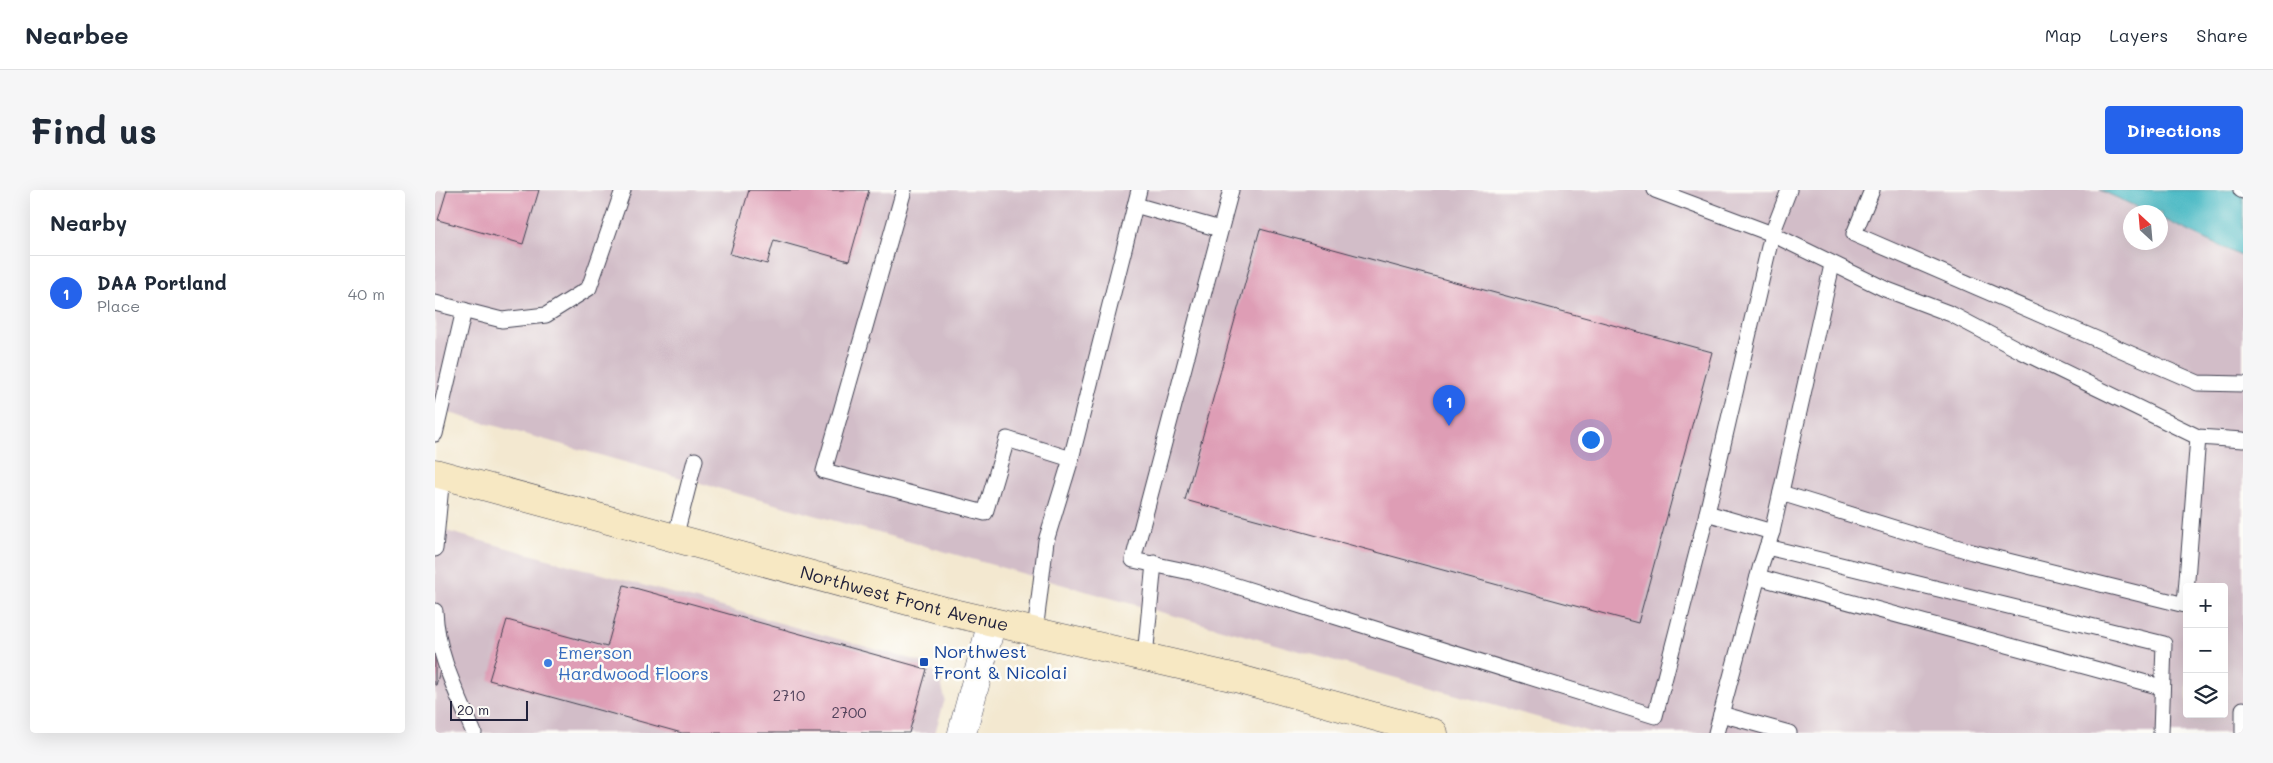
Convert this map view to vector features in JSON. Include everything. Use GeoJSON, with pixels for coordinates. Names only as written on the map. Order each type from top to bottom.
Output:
{"type":"FeatureCollection","features":[{"type":"Feature","properties":{"kind":"main road","name":"Northwest Front Avenue"},"geometry":{"type":"LineString","coordinates":[[438,474],[992,622],[1236,678],[1422,731]]}},
{"type":"Feature","properties":{"kind":"street"},"geometry":{"type":"LineString","coordinates":[[962,733],[992,622]]}},
{"type":"Feature","properties":{"kind":"lane"},"geometry":{"type":"LineString","coordinates":[[435,303],[503,320],[546,315],[589,288],[623,190]]}},
{"type":"Feature","properties":{"kind":"lane"},"geometry":{"type":"LineString","coordinates":[[904,190],[824,471],[985,513],[1007,439],[1071,459]]}},
{"type":"Feature","properties":{"kind":"lane"},"geometry":{"type":"LineString","coordinates":[[1035,632],[1046,541],[1071,459],[1139,190]]}},
{"type":"Feature","properties":{"kind":"lane"},"geometry":{"type":"LineString","coordinates":[[1231,190],[1133,560],[1195,573],[1655,716],[1707,513],[1772,234],[1789,190]]}},
{"type":"Feature","properties":{"kind":"lane"},"geometry":{"type":"LineString","coordinates":[[1655,190],[1772,234],[1832,265],[1885,289],[1951,314],[2021,351],[2197,437],[2243,440]]}},
{"type":"Feature","properties":{"kind":"lane"},"geometry":{"type":"LineString","coordinates":[[1872,190],[1854,234],[2198,383],[2243,384]]}},
{"type":"Feature","properties":{"kind":"lane"},"geometry":{"type":"LineString","coordinates":[[1135,205],[1220,229]]}},
{"type":"Feature","properties":{"kind":"lane"},"geometry":{"type":"LineString","coordinates":[[1716,733],[1772,532],[1832,265]]}},
{"type":"Feature","properties":{"kind":"lane"},"geometry":{"type":"LineString","coordinates":[[435,434],[464,310]]}},
{"type":"Feature","properties":{"kind":"lane"},"geometry":{"type":"LineString","coordinates":[[1781,493],[1972,552],[2185,605],[2197,437]]}},
{"type":"Feature","properties":{"kind":"lane"},"geometry":{"type":"LineString","coordinates":[[675,538],[695,460]]}},
{"type":"Feature","properties":{"kind":"lane"},"geometry":{"type":"LineString","coordinates":[[435,549],[438,474]]}},
{"type":"Feature","properties":{"kind":"lane"},"geometry":{"type":"LineString","coordinates":[[1707,513],[1772,532]]}},
{"type":"Feature","properties":{"kind":"lane"},"geometry":{"type":"LineString","coordinates":[[1767,547],[2164,644],[2161,687],[2161,733]]}},
{"type":"Feature","properties":{"kind":"lane"},"geometry":{"type":"LineString","coordinates":[[1145,657],[1154,564]]}},
{"type":"Feature","properties":{"kind":"lane"},"geometry":{"type":"LineString","coordinates":[[1758,577],[2161,687]]}},
{"type":"Feature","properties":{"kind":"lane"},"geometry":{"type":"LineString","coordinates":[[435,611],[442,654],[452,686],[474,733]]}},
{"type":"Feature","properties":{"kind":"lane"},"geometry":{"type":"LineString","coordinates":[[2243,709],[2243,733]]}},
{"type":"Feature","properties":{"kind":"lane"},"geometry":{"type":"LineString","coordinates":[[1721,714],[1789,733]]}},
{"type":"Feature","properties":{"kind":"shaded area"},"geometry":{"type":"Polygon","coordinates":[[[435,190],[2243,190],[2243,733],[1593,733],[435,409],[435,190]]]}},
{"type":"Feature","properties":{"kind":"shaded area"},"geometry":{"type":"Polygon","coordinates":[[[435,528],[925,663],[940,678],[945,699],[935,733],[435,733],[435,528]]]}},
{"type":"Feature","properties":{"kind":"water"},"geometry":{"type":"Polygon","coordinates":[[[2100,190],[2243,190],[2243,257],[2168,221],[2168,205],[2133,205],[2100,190]]]}},
{"type":"Feature","properties":{"kind":"building"},"geometry":{"type":"Polygon","coordinates":[[[447,190],[539,190],[523,244],[438,220],[447,190]]]}},
{"type":"Feature","properties":{"kind":"building"},"geometry":{"type":"Polygon","coordinates":[[[749,190],[869,190],[849,261],[774,240],[767,264],[730,254],[749,190]]]}},
{"type":"Feature","properties":{"kind":"building"},"geometry":{"type":"Polygon","coordinates":[[[1260,229],[1712,352],[1638,623],[1185,500],[1260,229]]]}},
{"type":"Feature","properties":{"kind":"building"},"geometry":{"type":"Polygon","coordinates":[[[624,585],[927,669],[909,733],[682,733],[489,680],[507,620],[607,647],[624,585]]]}},
{"type":"Feature","properties":{"kind":"building"},"geometry":{"type":"Polygon","coordinates":[[[435,647],[441,667],[436,685],[435,685],[435,647]]]}},
{"type":"Feature","properties":{"kind":"place","name":"DAA Portland"},"geometry":{"type":"Point","coordinates":[1449,426]}},
{"type":"Feature","properties":{"kind":"place","name":"Northwest Front & Nicolai"},"geometry":{"type":"Point","coordinates":[924,662]}},
{"type":"Feature","properties":{"kind":"place","name":"Emerson Hardwood Floors"},"geometry":{"type":"Point","coordinates":[548,663]}}]}
